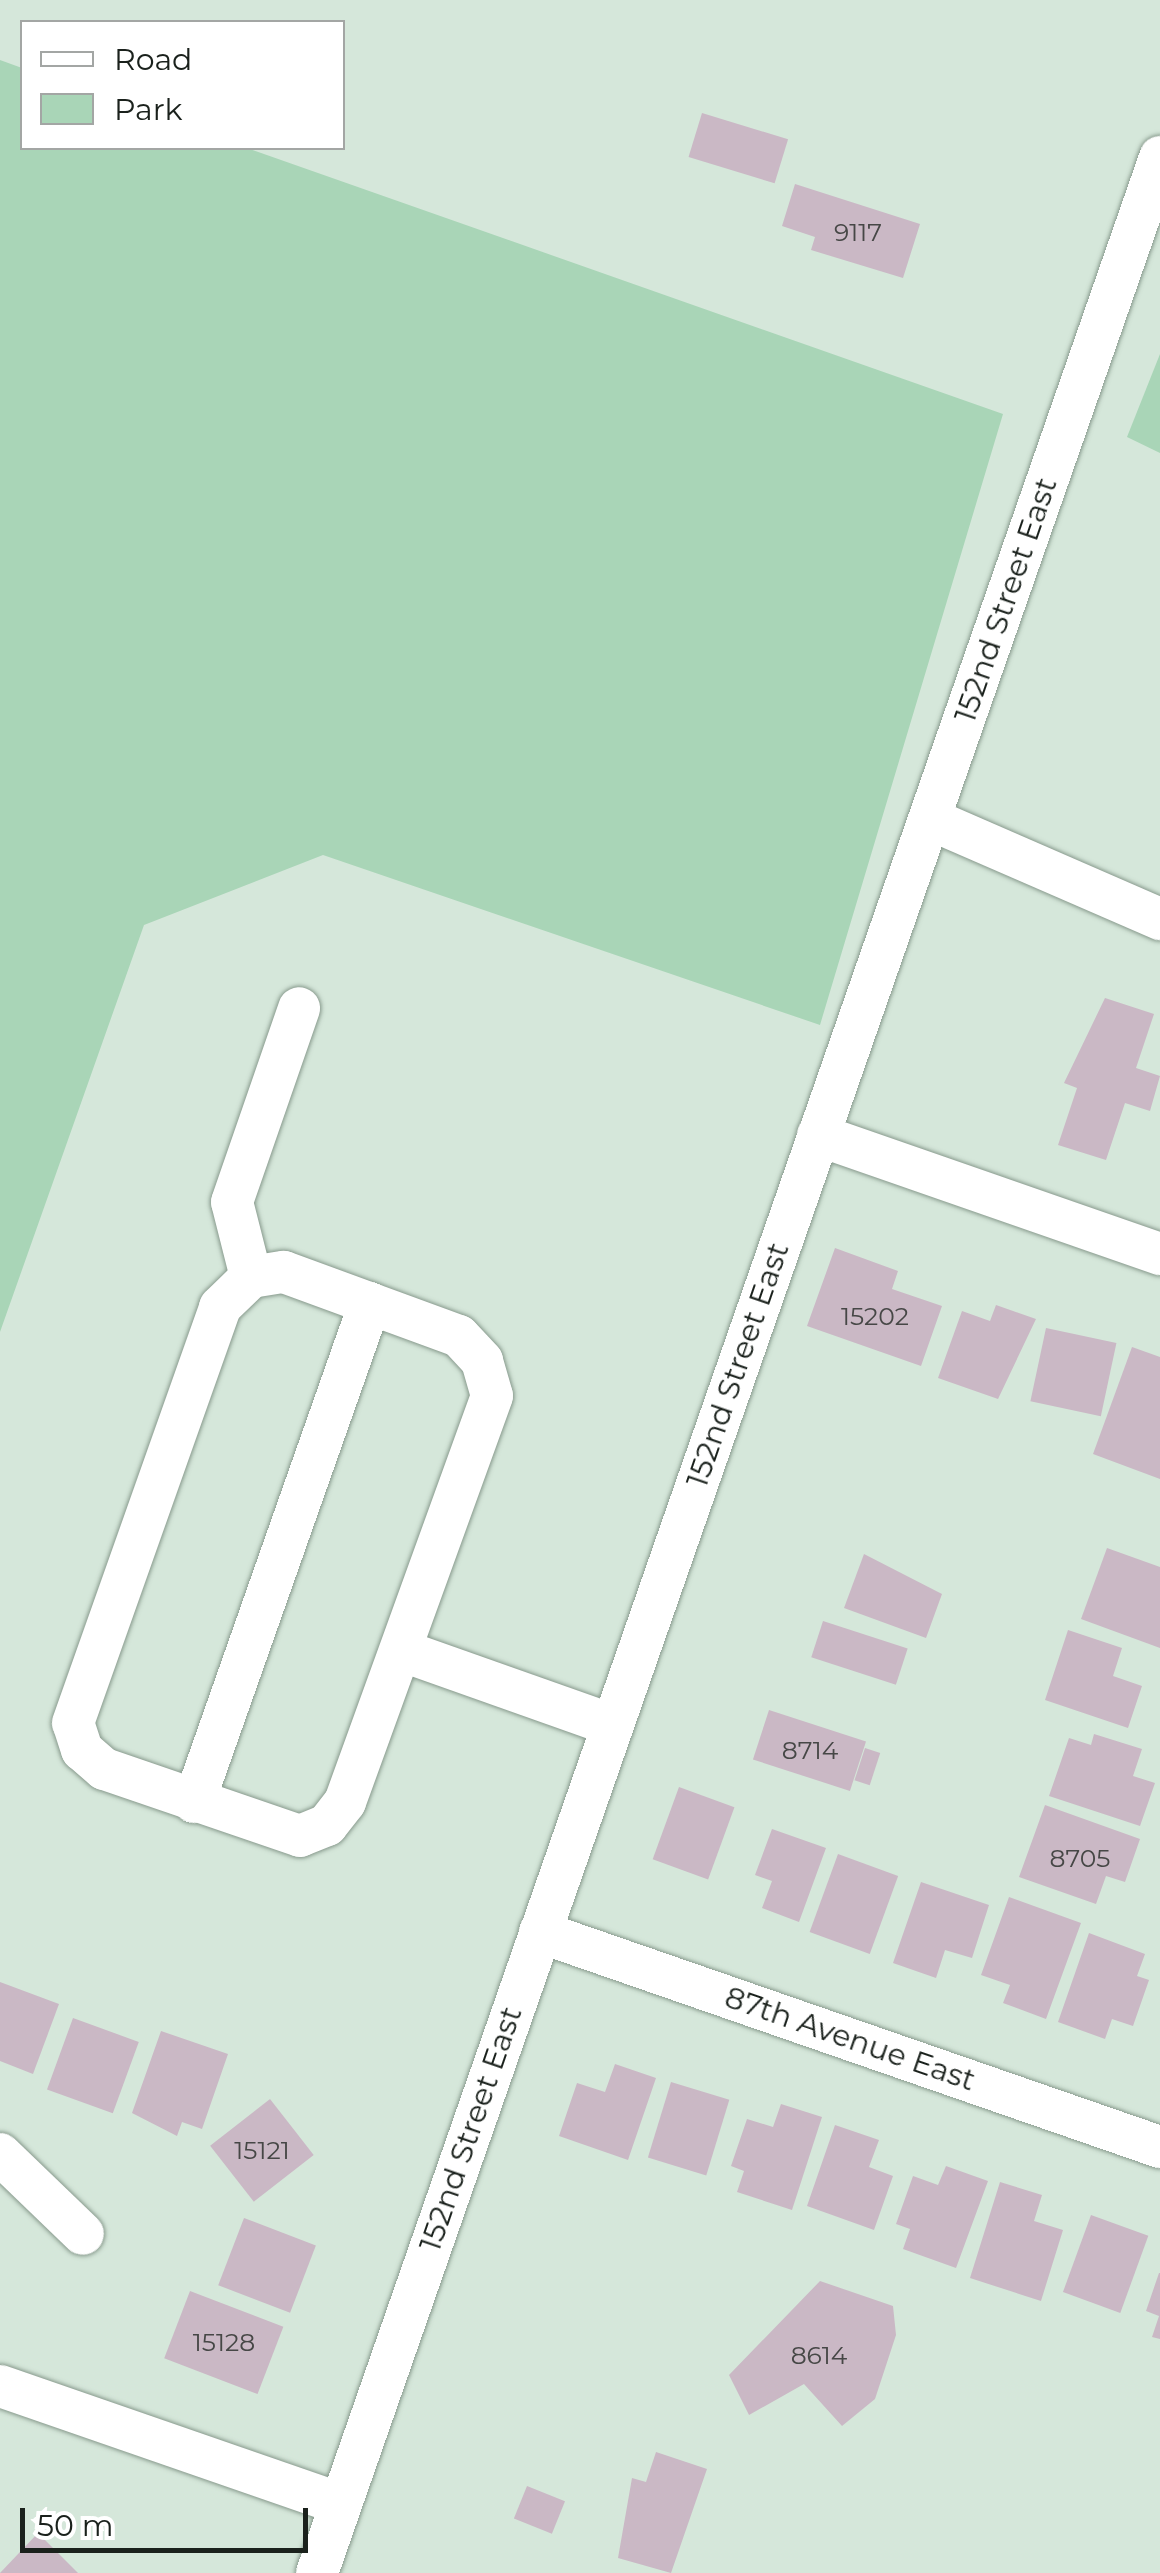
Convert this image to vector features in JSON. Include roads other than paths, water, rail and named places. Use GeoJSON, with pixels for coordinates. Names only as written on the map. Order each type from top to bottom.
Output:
{"type":"FeatureCollection","features":[{"type":"Feature","properties":{"kind":"street","name":"152nd Street East"},"geometry":{"type":"LineString","coordinates":[[317,2573],[1160,157]]}},
{"type":"Feature","properties":{"kind":"street"},"geometry":{"type":"LineString","coordinates":[[930,819],[1160,919]]}},
{"type":"Feature","properties":{"kind":"street"},"geometry":{"type":"LineString","coordinates":[[250,1278],[232,1202],[299,1008]]}},
{"type":"Feature","properties":{"kind":"street"},"geometry":{"type":"LineString","coordinates":[[818,1134],[1160,1254]]}},
{"type":"Feature","properties":{"kind":"street"},"geometry":{"type":"LineString","coordinates":[[284,1272],[370,1304],[459,1336],[482,1361],[492,1396],[404,1652],[346,1802],[327,1825],[282,1834],[92,1761],[76,1737],[74,1708],[220,1306],[250,1278],[284,1272]]}},
{"type":"Feature","properties":{"kind":"street"},"geometry":{"type":"LineString","coordinates":[[194,1802],[370,1304]]}},
{"type":"Feature","properties":{"kind":"street"},"geometry":{"type":"LineString","coordinates":[[404,1652],[612,1724]]}},
{"type":"Feature","properties":{"kind":"street","name":"87th Avenue East"},"geometry":{"type":"LineString","coordinates":[[540,1932],[1160,2147]]}},
{"type":"Feature","properties":{"kind":"street"},"geometry":{"type":"LineString","coordinates":[[0,2154],[83,2234]]}},
{"type":"Feature","properties":{"kind":"street"},"geometry":{"type":"LineString","coordinates":[[0,2386],[340,2504]]}}]}
